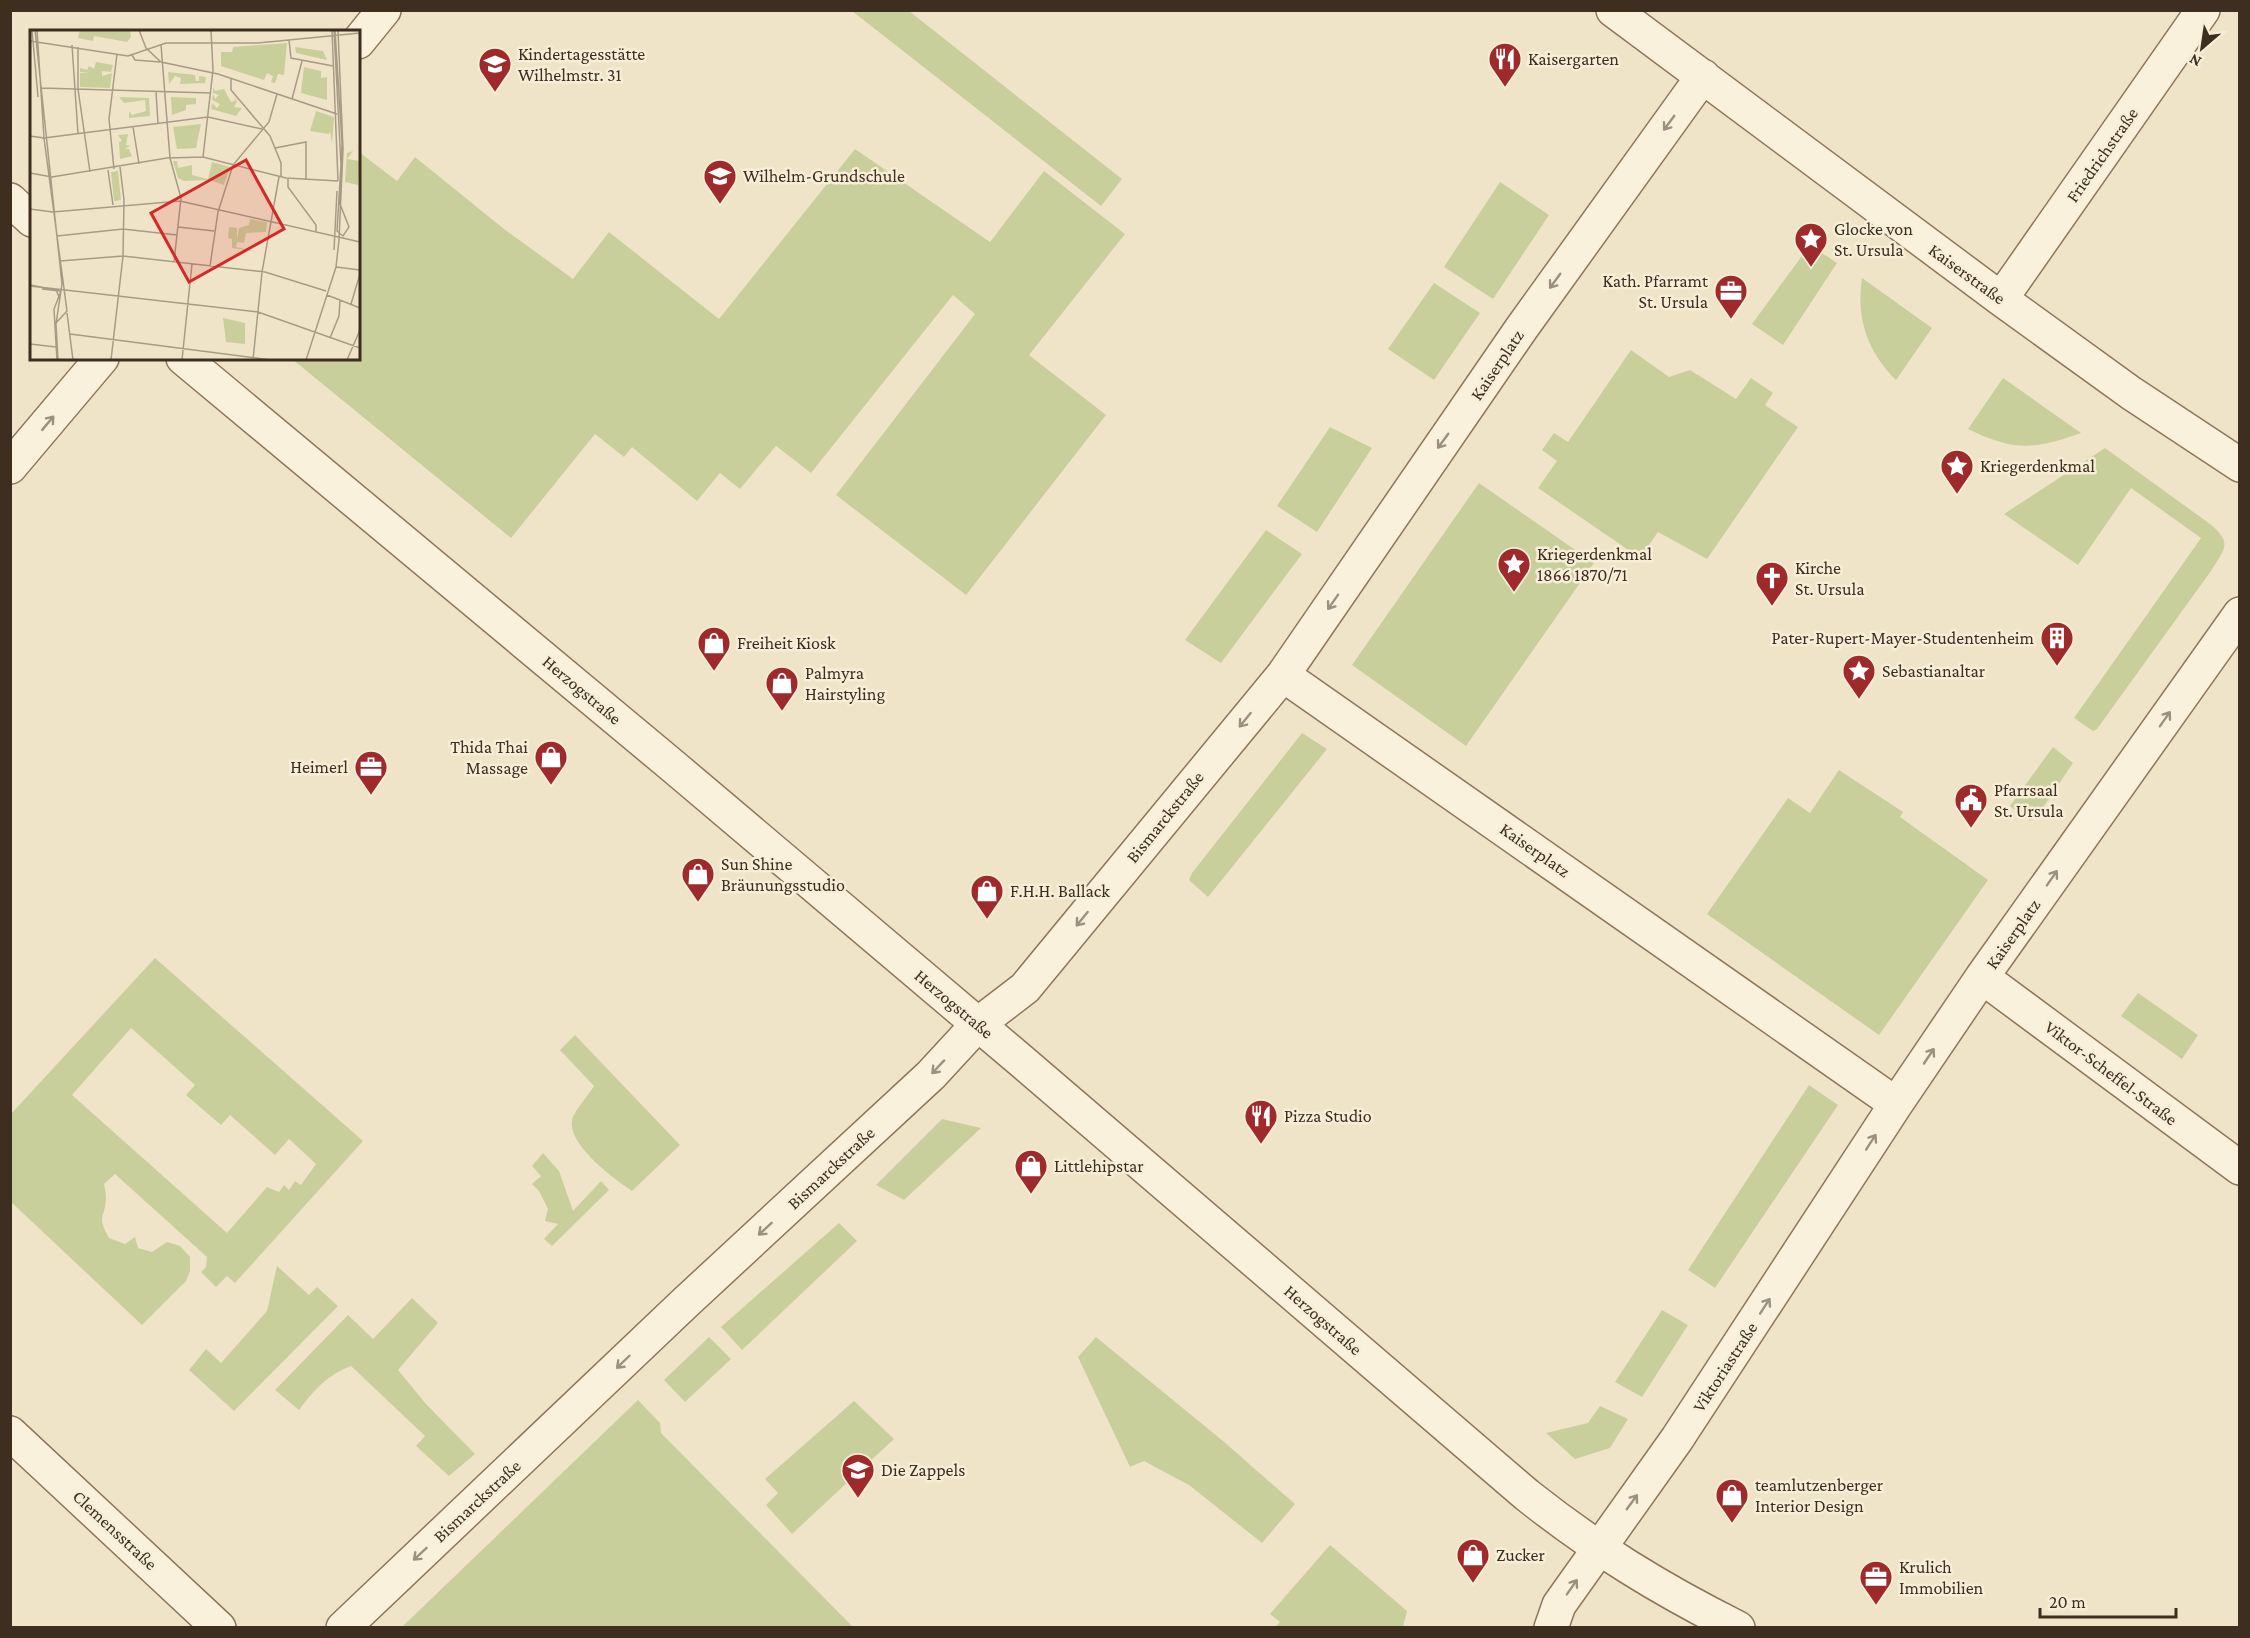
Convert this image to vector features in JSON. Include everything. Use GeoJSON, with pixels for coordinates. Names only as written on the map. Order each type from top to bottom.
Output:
{"type":"FeatureCollection","features":[{"type":"Feature","properties":{"kind":"street"},"geometry":{"type":"LineString","coordinates":[[360,40],[384,10]]}},
{"type":"Feature","properties":{"kind":"street","name":"Kaiserstraße"},"geometry":{"type":"LineString","coordinates":[[1613,10],[2001,299],[2131,393],[2240,465]]}},
{"type":"Feature","properties":{"kind":"street","name":"Friedrichstraße"},"geometry":{"type":"LineString","coordinates":[[2001,299],[2203,10]]}},
{"type":"Feature","properties":{"kind":"street","name":"Kaiserplatz"},"geometry":{"type":"LineString","coordinates":[[1703,76],[1521,329],[1282,675],[1896,1104],[1982,977],[2240,614]]}},
{"type":"Feature","properties":{"kind":"street"},"geometry":{"type":"LineString","coordinates":[[10,200],[30,218]]}},
{"type":"Feature","properties":{"kind":"street"},"geometry":{"type":"LineString","coordinates":[[10,467],[100,360]]}},
{"type":"Feature","properties":{"kind":"street","name":"Herzogstraße"},"geometry":{"type":"LineString","coordinates":[[185,360],[978,1024],[1527,1495],[1598,1549],[1679,1598],[1738,1628]]}},
{"type":"Feature","properties":{"kind":"street","name":"Bismarckstraße"},"geometry":{"type":"LineString","coordinates":[[343,1628],[686,1302],[931,1075],[978,1024],[1025,988],[1282,675]]}},
{"type":"Feature","properties":{"kind":"street","name":"Viktor-Scheffel-Straße"},"geometry":{"type":"LineString","coordinates":[[1982,977],[2240,1168]]}},
{"type":"Feature","properties":{"kind":"street","name":"Viktoriastraße"},"geometry":{"type":"LineString","coordinates":[[1551,1628],[1559,1605],[1684,1430],[1896,1104]]}},
{"type":"Feature","properties":{"kind":"street","name":"Clemensstraße"},"geometry":{"type":"LineString","coordinates":[[10,1432],[219,1628]]}},
{"type":"Feature","properties":{"kind":"green space"},"geometry":{"type":"Polygon","coordinates":[[[852,11],[909,11],[1122,179],[1101,206],[852,11]]]}},
{"type":"Feature","properties":{"kind":"green space"},"geometry":{"type":"Polygon","coordinates":[[[855,149],[990,242],[1044,171],[1125,234],[1029,355],[1106,415],[966,595],[836,495],[975,314],[953,295],[811,473],[776,446],[740,489],[720,473],[697,501],[632,447],[624,457],[595,434],[511,538],[293,360],[360,360],[360,153],[397,181],[415,157],[504,229],[573,279],[609,232],[719,319],[855,149]]]}},
{"type":"Feature","properties":{"kind":"green space"},"geometry":{"type":"Polygon","coordinates":[[[1500,182],[1549,215],[1493,299],[1444,267],[1500,182]]]}},
{"type":"Feature","properties":{"kind":"green space"},"geometry":{"type":"Polygon","coordinates":[[[1810,245],[1837,263],[1783,345],[1752,324],[1810,245]]]}},
{"type":"Feature","properties":{"kind":"green space"},"geometry":{"type":"Polygon","coordinates":[[[1862,278],[1932,328],[1896,380],[1878,357],[1866,333],[1861,307],[1862,278]]]}},
{"type":"Feature","properties":{"kind":"green space"},"geometry":{"type":"Polygon","coordinates":[[[1434,283],[1480,313],[1434,380],[1388,349],[1434,283]]]}},
{"type":"Feature","properties":{"kind":"green space"},"geometry":{"type":"Polygon","coordinates":[[[1631,350],[1669,377],[1690,370],[1736,399],[1751,378],[1773,393],[1765,405],[1798,427],[1707,559],[1658,532],[1640,558],[1538,488],[1557,461],[1542,450],[1554,433],[1568,442],[1631,350]]]}},
{"type":"Feature","properties":{"kind":"green space"},"geometry":{"type":"Polygon","coordinates":[[[2003,378],[2081,433],[2050,443],[2024,446],[1998,441],[1968,429],[2003,378]]]}},
{"type":"Feature","properties":{"kind":"green space"},"geometry":{"type":"Polygon","coordinates":[[[1330,427],[1372,448],[1317,532],[1277,506],[1330,427]]]}},
{"type":"Feature","properties":{"kind":"green space"},"geometry":{"type":"Polygon","coordinates":[[[2105,448],[2210,524],[2222,536],[2224,546],[2211,571],[2097,729],[2093,731],[2074,718],[2201,538],[2131,488],[2078,565],[2004,514],[2105,448]]]}},
{"type":"Feature","properties":{"kind":"green space"},"geometry":{"type":"Polygon","coordinates":[[[1479,483],[1594,563],[1466,746],[1352,665],[1479,483]]]}},
{"type":"Feature","properties":{"kind":"green space"},"geometry":{"type":"Polygon","coordinates":[[[1266,530],[1302,554],[1221,663],[1185,640],[1266,530]]]}},
{"type":"Feature","properties":{"kind":"green space"},"geometry":{"type":"Polygon","coordinates":[[[1302,733],[1327,749],[1208,897],[1189,880],[1192,873],[1302,733]]]}},
{"type":"Feature","properties":{"kind":"green space"},"geometry":{"type":"Polygon","coordinates":[[[2053,747],[2073,763],[2036,818],[2030,821],[2010,806],[2053,747]]]}},
{"type":"Feature","properties":{"kind":"green space"},"geometry":{"type":"Polygon","coordinates":[[[1839,770],[1903,812],[1900,817],[1988,880],[1879,1035],[1707,914],[1788,798],[1810,813],[1839,770]]]}},
{"type":"Feature","properties":{"kind":"green space"},"geometry":{"type":"Polygon","coordinates":[[[155,958],[363,1141],[235,1283],[227,1276],[216,1287],[201,1272],[206,1267],[207,1257],[115,1174],[104,1184],[106,1199],[102,1221],[109,1238],[125,1244],[135,1237],[138,1248],[152,1252],[167,1242],[180,1246],[190,1257],[190,1271],[186,1281],[142,1325],[11,1202],[10,1115],[155,958]],[[131,1028],[72,1095],[227,1233],[267,1187],[279,1192],[284,1185],[289,1190],[295,1181],[301,1185],[316,1164],[289,1139],[275,1155],[230,1115],[221,1125],[186,1095],[195,1085],[131,1028]]]}},
{"type":"Feature","properties":{"kind":"green space"},"geometry":{"type":"Polygon","coordinates":[[[2138,993],[2198,1035],[2182,1059],[2121,1016],[2138,993]]]}},
{"type":"Feature","properties":{"kind":"green space"},"geometry":{"type":"Polygon","coordinates":[[[575,1035],[680,1145],[632,1191],[592,1159],[575,1137],[572,1127],[573,1117],[594,1086],[560,1050],[575,1035]]]}},
{"type":"Feature","properties":{"kind":"green space"},"geometry":{"type":"Polygon","coordinates":[[[1809,1085],[1838,1105],[1715,1288],[1688,1270],[1809,1085]]]}},
{"type":"Feature","properties":{"kind":"green space"},"geometry":{"type":"Polygon","coordinates":[[[942,1119],[981,1128],[904,1200],[876,1185],[942,1119]]]}},
{"type":"Feature","properties":{"kind":"green space"},"geometry":{"type":"Polygon","coordinates":[[[543,1153],[559,1171],[573,1211],[601,1181],[609,1190],[552,1246],[544,1239],[558,1224],[545,1221],[548,1209],[539,1191],[532,1184],[541,1176],[532,1166],[543,1153]]]}},
{"type":"Feature","properties":{"kind":"green space"},"geometry":{"type":"Polygon","coordinates":[[[839,1223],[857,1241],[742,1350],[721,1327],[839,1223]]]}},
{"type":"Feature","properties":{"kind":"green space"},"geometry":{"type":"Polygon","coordinates":[[[277,1266],[309,1295],[317,1287],[338,1306],[234,1411],[189,1370],[206,1349],[221,1363],[267,1311],[277,1266]]]}},
{"type":"Feature","properties":{"kind":"green space"},"geometry":{"type":"Polygon","coordinates":[[[412,1298],[438,1323],[398,1370],[426,1404],[475,1454],[449,1476],[416,1446],[425,1436],[351,1366],[322,1384],[299,1410],[275,1390],[348,1315],[373,1339],[412,1298]]]}},
{"type":"Feature","properties":{"kind":"green space"},"geometry":{"type":"Polygon","coordinates":[[[1662,1310],[1688,1325],[1642,1397],[1615,1382],[1662,1310]]]}},
{"type":"Feature","properties":{"kind":"green space"},"geometry":{"type":"Polygon","coordinates":[[[709,1337],[731,1359],[685,1402],[664,1380],[709,1337]]]}},
{"type":"Feature","properties":{"kind":"green space"},"geometry":{"type":"Polygon","coordinates":[[[1096,1337],[1223,1441],[1295,1504],[1262,1543],[1189,1485],[1144,1461],[1130,1467],[1078,1357],[1096,1337]]]}},
{"type":"Feature","properties":{"kind":"green space"},"geometry":{"type":"Polygon","coordinates":[[[638,1400],[660,1423],[661,1433],[853,1627],[402,1627],[638,1400]]]}},
{"type":"Feature","properties":{"kind":"green space"},"geometry":{"type":"Polygon","coordinates":[[[854,1401],[894,1439],[792,1534],[766,1505],[778,1493],[765,1479],[854,1401]]]}},
{"type":"Feature","properties":{"kind":"green space"},"geometry":{"type":"Polygon","coordinates":[[[1600,1406],[1628,1419],[1610,1448],[1575,1459],[1546,1433],[1588,1423],[1600,1406]]]}},
{"type":"Feature","properties":{"kind":"green space"},"geometry":{"type":"Polygon","coordinates":[[[1330,1545],[1407,1611],[1403,1627],[1275,1627],[1280,1622],[1270,1614],[1330,1545]]]}},
{"type":"Feature","properties":{"kind":"place","name":"Kaisergarten"},"geometry":{"type":"Point","coordinates":[1505,88]}},
{"type":"Feature","properties":{"kind":"place","name":"Kindertagesstätte Wilhelmstr. 31"},"geometry":{"type":"Point","coordinates":[495,93]}},
{"type":"Feature","properties":{"kind":"place","name":"Wilhelm-Grundschule"},"geometry":{"type":"Point","coordinates":[720,205]}},
{"type":"Feature","properties":{"kind":"place","name":"Glocke von St. Ursula"},"geometry":{"type":"Point","coordinates":[1811,268]}},
{"type":"Feature","properties":{"kind":"place","name":"Kath. Pfarramt St. Ursula"},"geometry":{"type":"Point","coordinates":[1731,320]}},
{"type":"Feature","properties":{"kind":"place","name":"Kriegerdenkmal"},"geometry":{"type":"Point","coordinates":[1957,495]}},
{"type":"Feature","properties":{"kind":"place","name":"Kriegerdenkmal 1866 1870/71"},"geometry":{"type":"Point","coordinates":[1514,593]}},
{"type":"Feature","properties":{"kind":"place","name":"Kirche St. Ursula"},"geometry":{"type":"Point","coordinates":[1772,607]}},
{"type":"Feature","properties":{"kind":"place","name":"Pater-Rupert-Mayer-Studentenheim"},"geometry":{"type":"Point","coordinates":[2057,667]}},
{"type":"Feature","properties":{"kind":"place","name":"Freiheit Kiosk"},"geometry":{"type":"Point","coordinates":[714,672]}},
{"type":"Feature","properties":{"kind":"place","name":"Sebastianaltar"},"geometry":{"type":"Point","coordinates":[1859,700]}},
{"type":"Feature","properties":{"kind":"place","name":"Palmyra Hairstyling"},"geometry":{"type":"Point","coordinates":[782,712]}},
{"type":"Feature","properties":{"kind":"place","name":"Thida Thai Massage"},"geometry":{"type":"Point","coordinates":[551,786]}},
{"type":"Feature","properties":{"kind":"place","name":"Heimerl"},"geometry":{"type":"Point","coordinates":[371,796]}},
{"type":"Feature","properties":{"kind":"place","name":"Pfarrsaal St. Ursula"},"geometry":{"type":"Point","coordinates":[1971,829]}},
{"type":"Feature","properties":{"kind":"place","name":"Sun Shine Bräunungsstudio"},"geometry":{"type":"Point","coordinates":[698,903]}},
{"type":"Feature","properties":{"kind":"place","name":"F.H.H. Ballack"},"geometry":{"type":"Point","coordinates":[987,920]}},
{"type":"Feature","properties":{"kind":"place","name":"Pizza Studio"},"geometry":{"type":"Point","coordinates":[1261,1145]}},
{"type":"Feature","properties":{"kind":"place","name":"Littlehipstar"},"geometry":{"type":"Point","coordinates":[1031,1195]}},
{"type":"Feature","properties":{"kind":"place","name":"Die Zappels"},"geometry":{"type":"Point","coordinates":[858,1499]}},
{"type":"Feature","properties":{"kind":"place","name":"teamlutzenberger Interior Design"},"geometry":{"type":"Point","coordinates":[1732,1524]}},
{"type":"Feature","properties":{"kind":"place","name":"Zucker"},"geometry":{"type":"Point","coordinates":[1473,1584]}},
{"type":"Feature","properties":{"kind":"place","name":"Krulich Immobilien"},"geometry":{"type":"Point","coordinates":[1876,1606]}}]}
